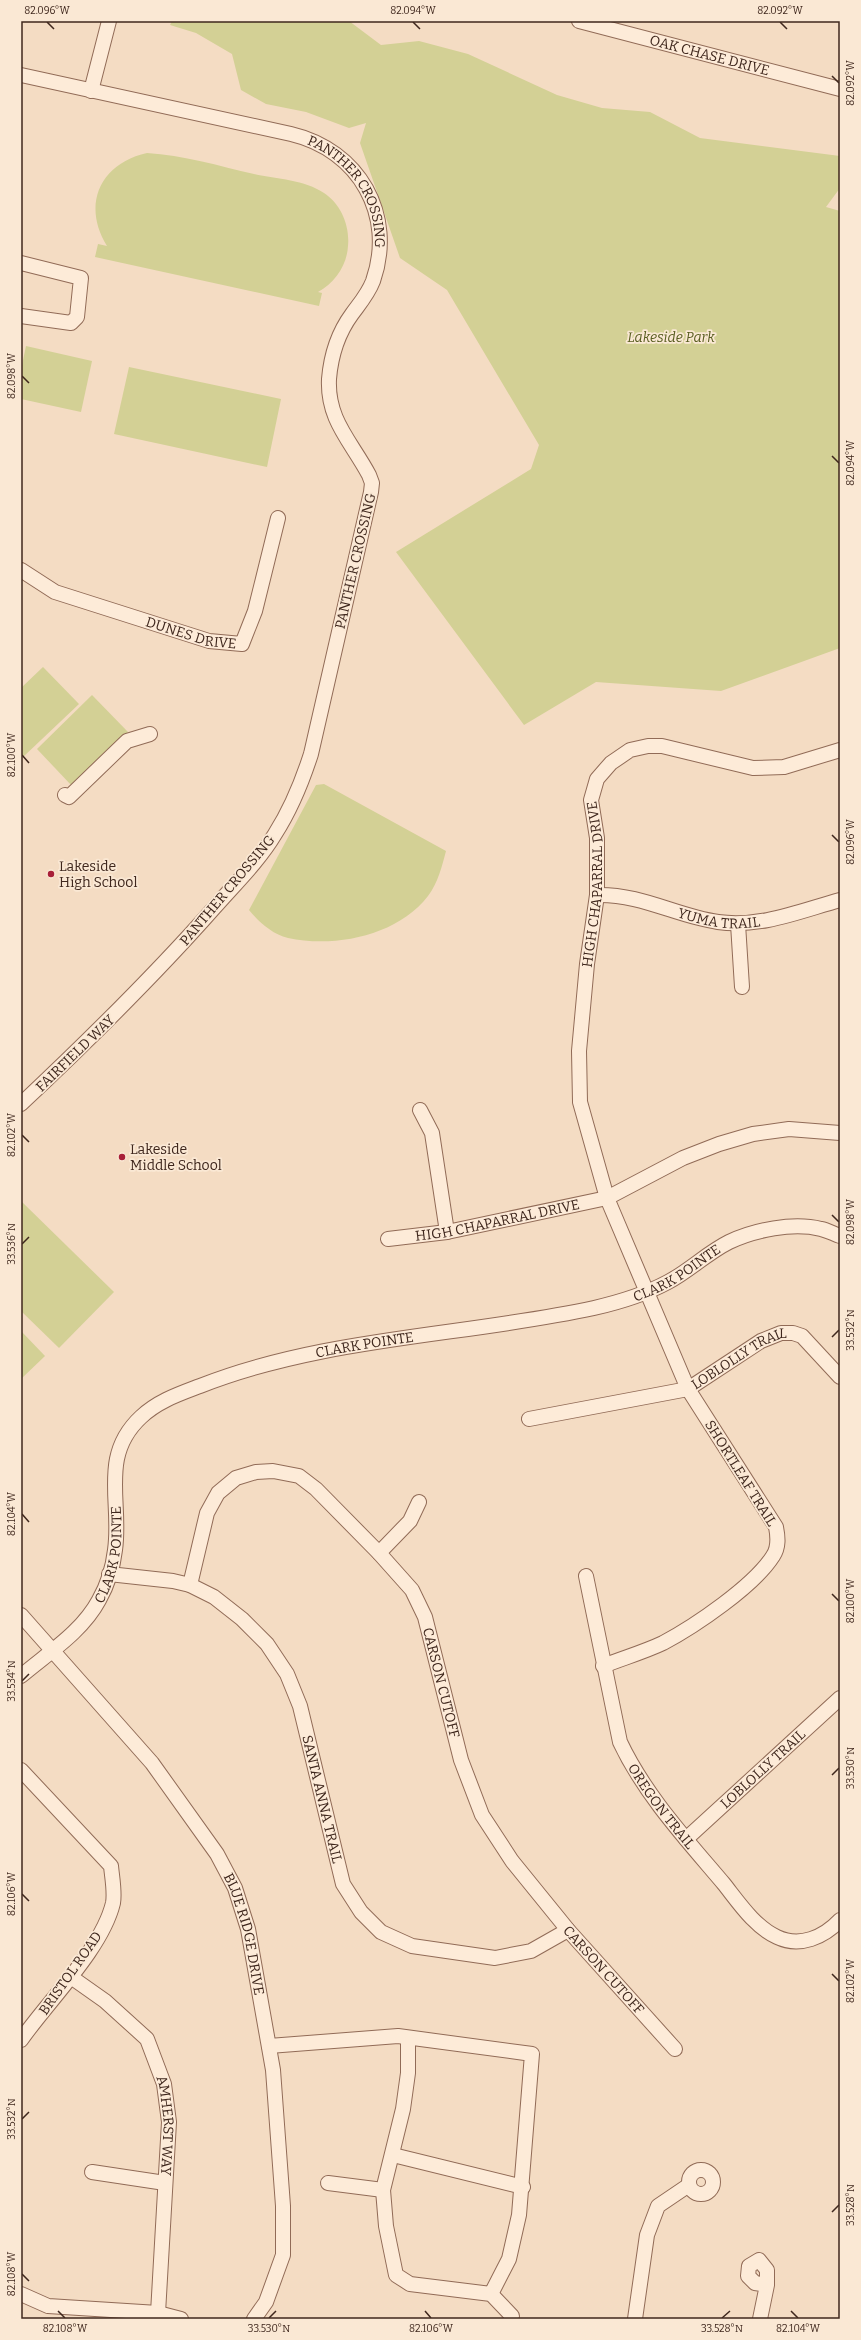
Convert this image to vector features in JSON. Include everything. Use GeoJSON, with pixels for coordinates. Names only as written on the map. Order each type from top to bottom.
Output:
{"type":"FeatureCollection","features":[{"type":"Feature","properties":{"kind":"street"},"geometry":{"type":"LineString","coordinates":[[92,91],[109,21]]}},
{"type":"Feature","properties":{"kind":"street","name":"OAK CHASE DRIVE"},"geometry":{"type":"LineString","coordinates":[[579,21],[840,89]]}},
{"type":"Feature","properties":{"kind":"street","name":"PANTHER CROSSING"},"geometry":{"type":"LineString","coordinates":[[21,75],[291,134],[320,144],[337,154],[361,180],[375,208],[380,238],[380,252],[373,280],[362,303],[346,324],[335,344],[331,362],[330,400],[339,426],[369,475],[372,483],[312,749],[304,775],[275,834],[259,856],[128,1001]]}},
{"type":"Feature","properties":{"kind":"street"},"geometry":{"type":"LineString","coordinates":[[21,262],[81,278],[77,317],[71,323],[21,316]]}},
{"type":"Feature","properties":{"kind":"street","name":"DUNES DRIVE"},"geometry":{"type":"LineString","coordinates":[[21,570],[55,592],[209,641],[242,644],[255,611],[278,518]]}},
{"type":"Feature","properties":{"kind":"street"},"geometry":{"type":"LineString","coordinates":[[65,795],[69,797],[127,741],[150,734]]}},
{"type":"Feature","properties":{"kind":"street","name":"HIGH CHAPARRAL DRIVE"},"geometry":{"type":"LineString","coordinates":[[648,1292],[607,1198],[580,1102],[579,1051],[587,964],[597,895],[597,838],[592,800],[598,778],[611,763],[630,750],[648,746],[662,746],[753,768],[784,767],[840,750]]}},
{"type":"Feature","properties":{"kind":"street","name":"YUMA TRAIL"},"geometry":{"type":"LineString","coordinates":[[597,895],[618,895],[717,922],[738,924],[764,922],[840,900]]}},
{"type":"Feature","properties":{"kind":"street"},"geometry":{"type":"LineString","coordinates":[[738,924],[742,987]]}},
{"type":"Feature","properties":{"kind":"street","name":"FAIRFIELD WAY"},"geometry":{"type":"LineString","coordinates":[[21,1104],[128,1001]]}},
{"type":"Feature","properties":{"kind":"street"},"geometry":{"type":"LineString","coordinates":[[420,1110],[432,1133],[447,1232]]}},
{"type":"Feature","properties":{"kind":"street","name":"HIGH CHAPARRAL DRIVE"},"geometry":{"type":"LineString","coordinates":[[388,1239],[447,1232],[607,1198],[683,1158],[719,1144],[753,1134],[789,1129],[840,1133]]}},
{"type":"Feature","properties":{"kind":"street","name":"CLARK POINTE"},"geometry":{"type":"LineString","coordinates":[[52,1649],[78,1629],[91,1614],[100,1599],[109,1574],[115,1550],[115,1475],[117,1457],[123,1437],[140,1418],[160,1402],[226,1376],[267,1364],[416,1335],[507,1325],[594,1308],[648,1292],[671,1281],[729,1242],[761,1231],[790,1227],[820,1228],[840,1236]]}},
{"type":"Feature","properties":{"kind":"street","name":"SHORTLEAF TRAIL"},"geometry":{"type":"LineString","coordinates":[[603,1666],[663,1643],[727,1600],[756,1576],[774,1556],[778,1539],[776,1527],[688,1389],[648,1292]]}},
{"type":"Feature","properties":{"kind":"street","name":"LOBLOLLY TRAIL"},"geometry":{"type":"LineString","coordinates":[[529,1419],[688,1389],[761,1341],[781,1333],[793,1333],[802,1336],[840,1378]]}},
{"type":"Feature","properties":{"kind":"street","name":"CARSON CUTOFF"},"geometry":{"type":"LineString","coordinates":[[190,1585],[207,1513],[218,1493],[236,1478],[256,1472],[272,1471],[299,1476],[316,1489],[379,1553],[412,1590],[425,1617],[462,1760],[482,1816],[512,1861],[568,1930],[675,2049]]}},
{"type":"Feature","properties":{"kind":"street"},"geometry":{"type":"LineString","coordinates":[[379,1553],[410,1521],[420,1502]]}},
{"type":"Feature","properties":{"kind":"street","name":"SANTA ANNA TRAIL"},"geometry":{"type":"LineString","coordinates":[[109,1574],[173,1581],[190,1585],[214,1597],[242,1619],[267,1644],[287,1674],[300,1706],[343,1884],[360,1912],[381,1932],[412,1946],[495,1958],[531,1951],[568,1930]]}},
{"type":"Feature","properties":{"kind":"street","name":"OREGON TRAIL"},"geometry":{"type":"LineString","coordinates":[[586,1576],[603,1666],[620,1742],[632,1766],[686,1839],[757,1924],[777,1937],[792,1942],[808,1941],[830,1930],[840,1920]]}},
{"type":"Feature","properties":{"kind":"street","name":"BLUE RIDGE DRIVE"},"geometry":{"type":"LineString","coordinates":[[21,1615],[152,1763],[217,1854],[235,1888],[248,1929],[273,2070],[284,2206],[282,2255],[266,2302],[254,2319]]}},
{"type":"Feature","properties":{"kind":"street"},"geometry":{"type":"LineString","coordinates":[[21,1676],[52,1649]]}},
{"type":"Feature","properties":{"kind":"street","name":"LOBLOLLY TRAIL"},"geometry":{"type":"LineString","coordinates":[[686,1839],[840,1698]]}},
{"type":"Feature","properties":{"kind":"street","name":"BRISTOL ROAD"},"geometry":{"type":"LineString","coordinates":[[21,1770],[111,1866],[113,1902],[99,1935],[71,1977],[21,2040]]}},
{"type":"Feature","properties":{"kind":"street","name":"AMHERST WAY"},"geometry":{"type":"LineString","coordinates":[[71,1977],[106,2000],[147,2039],[164,2084],[169,2122],[158,2313]]}},
{"type":"Feature","properties":{"kind":"street"},"geometry":{"type":"LineString","coordinates":[[269,2046],[398,2036],[408,2039],[532,2054],[523,2146],[523,2187],[509,2259],[491,2294]]}},
{"type":"Feature","properties":{"kind":"street"},"geometry":{"type":"LineString","coordinates":[[408,2039],[408,2073],[393,2155],[383,2190],[386,2226],[396,2275],[410,2284],[491,2294],[512,2316]]}},
{"type":"Feature","properties":{"kind":"street"},"geometry":{"type":"LineString","coordinates":[[393,2155],[523,2187]]}},
{"type":"Feature","properties":{"kind":"street"},"geometry":{"type":"LineString","coordinates":[[92,2172],[165,2183]]}},
{"type":"Feature","properties":{"kind":"street"},"geometry":{"type":"LineString","coordinates":[[328,2184],[383,2190]]}},
{"type":"Feature","properties":{"kind":"street"},"geometry":{"type":"LineString","coordinates":[[635,2319],[647,2235],[658,2206],[689,2185]]}},
{"type":"Feature","properties":{"kind":"street"},"geometry":{"type":"LineString","coordinates":[[760,2319],[767,2285]]}},
{"type":"Feature","properties":{"kind":"street"},"geometry":{"type":"LineString","coordinates":[[21,2294],[48,2306],[158,2313],[181,2319]]}},
{"type":"Feature","properties":{"kind":"green space","name":"Lakeside Park"},"geometry":{"type":"Polygon","coordinates":[[[172,21],[349,21],[381,45],[419,41],[468,54],[557,95],[602,108],[650,112],[700,138],[840,156],[840,188],[826,207],[840,211],[840,648],[721,691],[596,682],[524,725],[396,552],[531,469],[539,445],[447,290],[400,258],[360,143],[366,123],[349,128],[306,112],[266,104],[241,90],[232,54],[196,33],[170,25],[172,21]]]}},
{"type":"Feature","properties":{"kind":"green space"},"geometry":{"type":"Polygon","coordinates":[[[147,153],[187,158],[254,174],[290,180],[308,185],[324,193],[330,198],[340,209],[346,223],[348,246],[343,267],[330,284],[318,292],[322,293],[319,306],[95,257],[98,244],[107,246],[99,230],[96,215],[96,201],[100,188],[107,176],[118,166],[131,158],[147,153]]]}},
{"type":"Feature","properties":{"kind":"green space"},"geometry":{"type":"Polygon","coordinates":[[[26,346],[92,361],[81,412],[21,399],[21,370],[26,346]]]}},
{"type":"Feature","properties":{"kind":"green space"},"geometry":{"type":"Polygon","coordinates":[[[129,367],[281,399],[267,467],[114,434],[129,367]]]}},
{"type":"Feature","properties":{"kind":"green space"},"geometry":{"type":"Polygon","coordinates":[[[43,667],[79,704],[22,758],[21,688],[43,667]]]}},
{"type":"Feature","properties":{"kind":"green space"},"geometry":{"type":"Polygon","coordinates":[[[92,695],[128,732],[72,786],[37,749],[92,695]]]}},
{"type":"Feature","properties":{"kind":"green space"},"geometry":{"type":"Polygon","coordinates":[[[324,784],[446,851],[439,874],[428,896],[415,910],[400,921],[382,930],[345,940],[306,941],[288,938],[277,934],[266,927],[249,910],[316,785],[324,784]]]}},
{"type":"Feature","properties":{"kind":"green space"},"geometry":{"type":"Polygon","coordinates":[[[21,1201],[114,1292],[59,1348],[21,1311],[21,1201]]]}},
{"type":"Feature","properties":{"kind":"green space"},"geometry":{"type":"Polygon","coordinates":[[[21,1331],[45,1356],[21,1379],[21,1331]]]}},
{"type":"Feature","properties":{"kind":"place","name":"Lakeside High School"},"geometry":{"type":"Point","coordinates":[51,874]}},
{"type":"Feature","properties":{"kind":"place","name":"Lakeside Middle School"},"geometry":{"type":"Point","coordinates":[122,1157]}}]}
